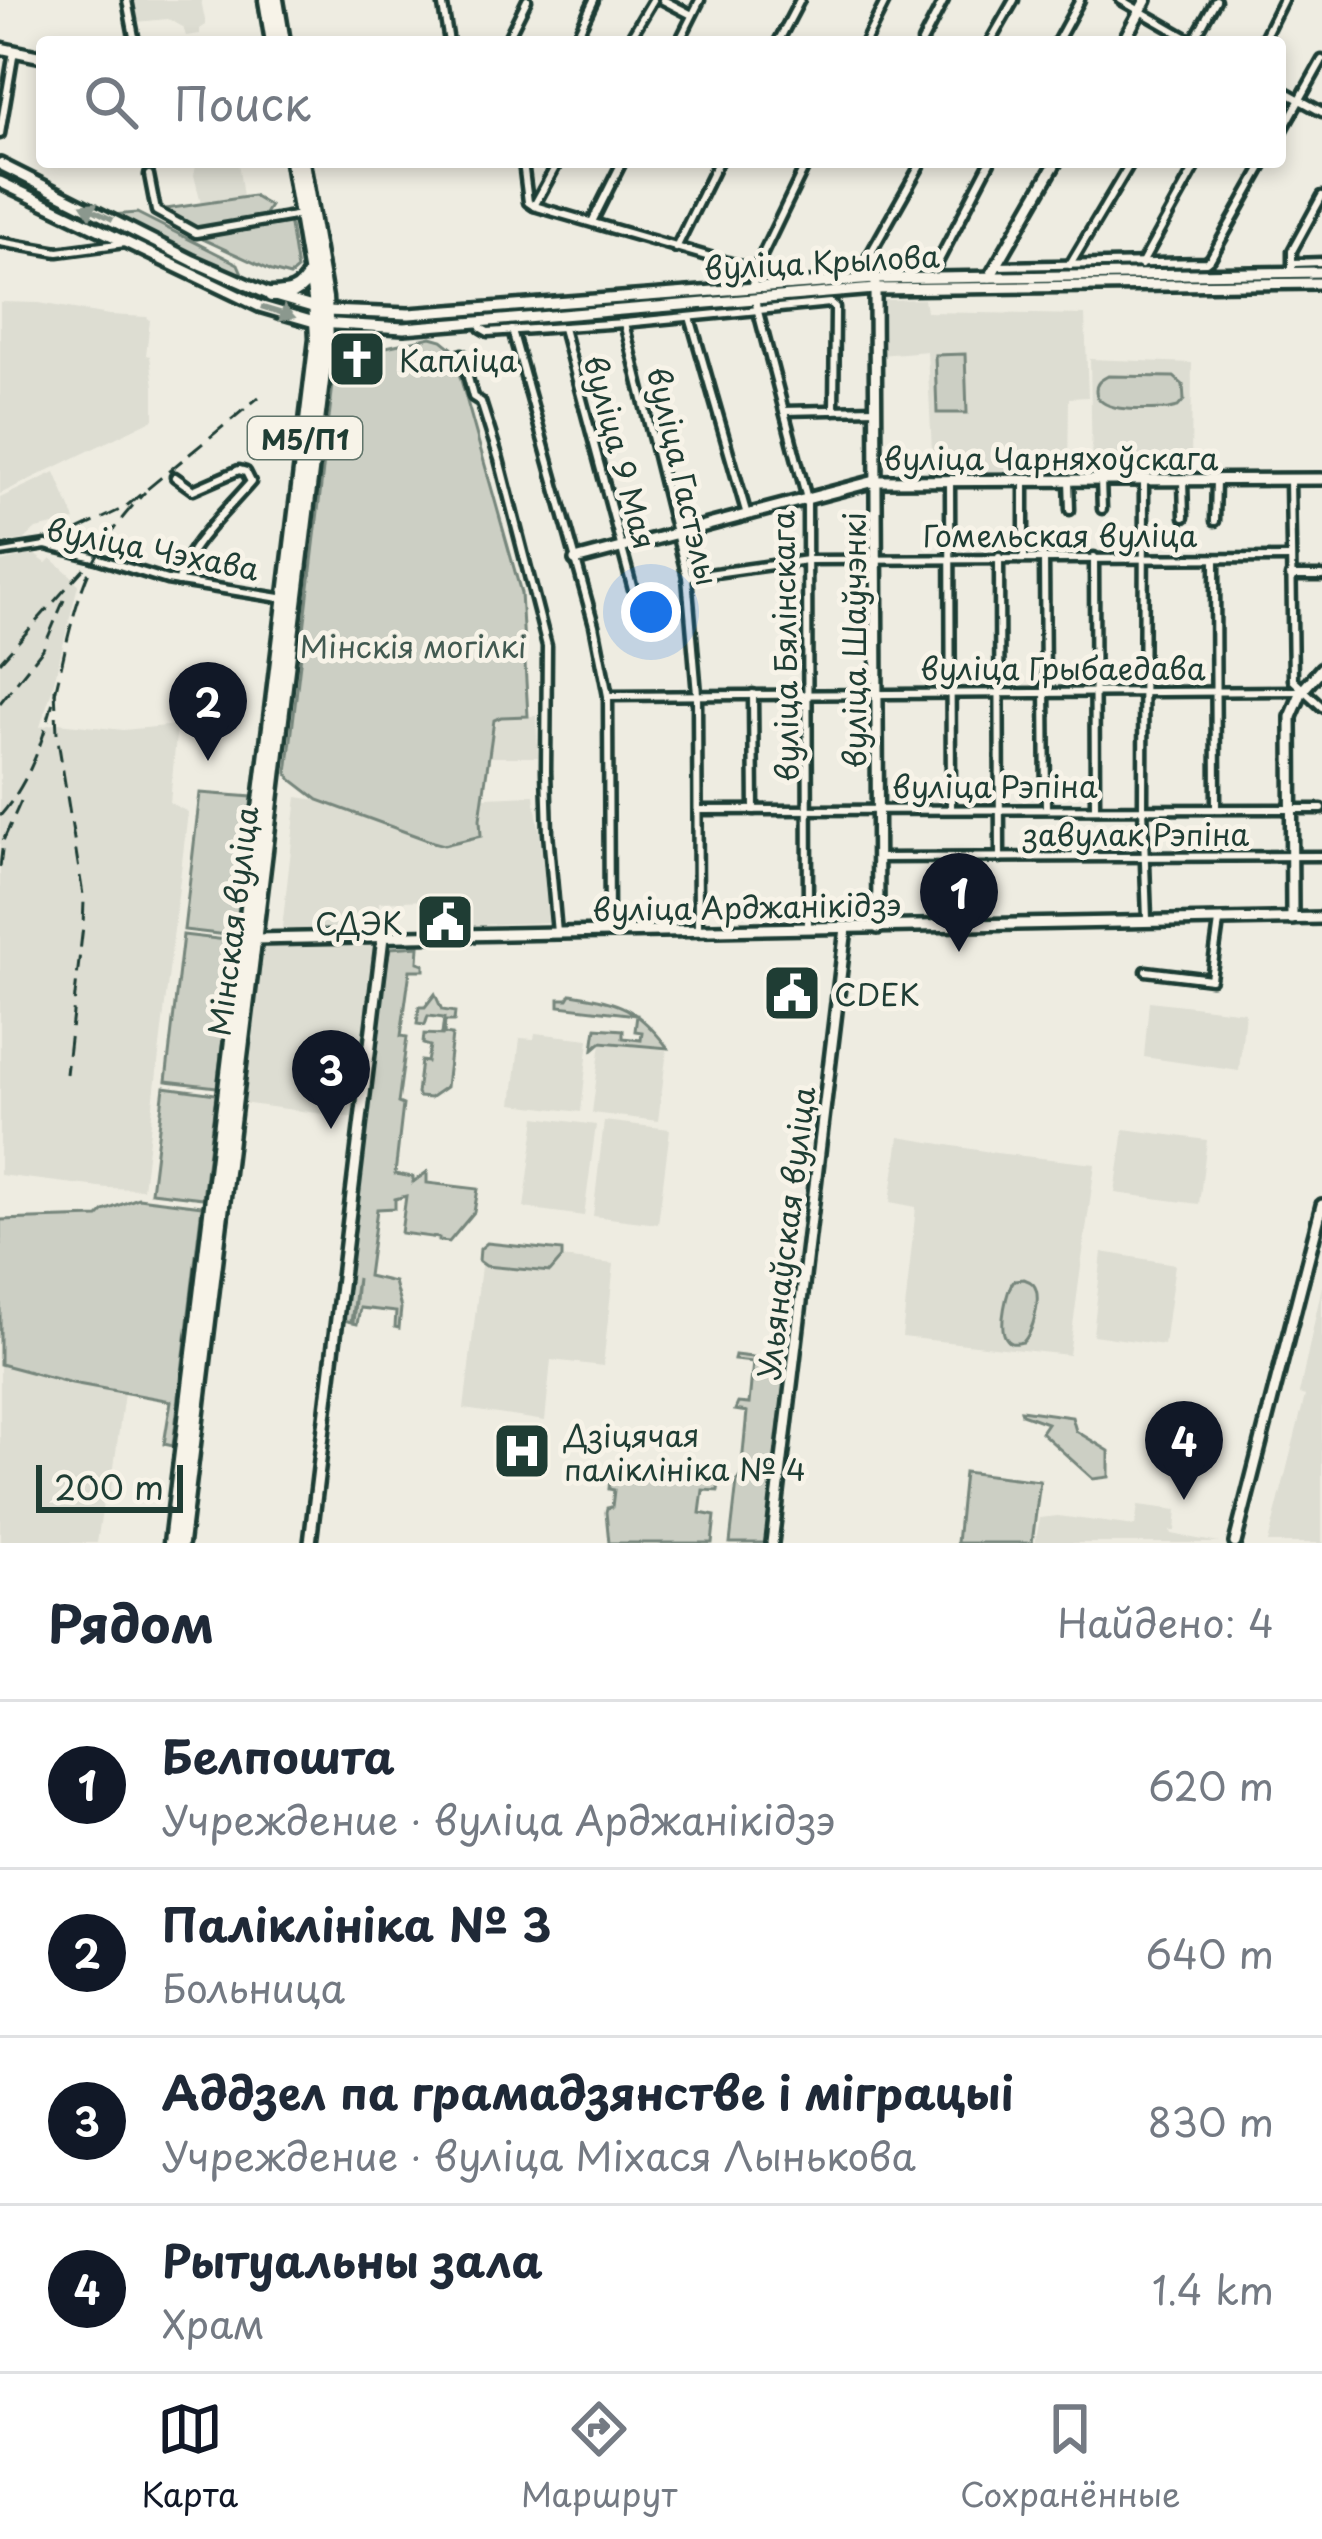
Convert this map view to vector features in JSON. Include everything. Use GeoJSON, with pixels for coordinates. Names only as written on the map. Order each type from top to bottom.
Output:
{"type":"FeatureCollection","features":[{"type":"Feature","properties":{"kind":"main road"},"geometry":{"type":"LineString","coordinates":[[266,0],[272,36]]}},
{"type":"Feature","properties":{"kind":"main road"},"geometry":{"type":"LineString","coordinates":[[276,0],[282,36]]}},
{"type":"Feature","properties":{"kind":"main road"},"geometry":{"type":"LineString","coordinates":[[1126,36],[1144,5]]}},
{"type":"Feature","properties":{"kind":"main road"},"geometry":{"type":"LineString","coordinates":[[0,48],[36,56]]}},
{"type":"Feature","properties":{"kind":"main road"},"geometry":{"type":"LineString","coordinates":[[0,164],[194,261],[322,317]]}},
{"type":"Feature","properties":{"kind":"main road","name":"Мінская вуліца"},"geometry":{"type":"LineString","coordinates":[[293,168],[322,317]]}},
{"type":"Feature","properties":{"kind":"main road","name":"Мінская вуліца"},"geometry":{"type":"LineString","coordinates":[[171,1543],[250,939],[322,317],[303,168]]}},
{"type":"Feature","properties":{"kind":"main road"},"geometry":{"type":"LineString","coordinates":[[990,277],[1053,168]]}},
{"type":"Feature","properties":{"kind":"main road"},"geometry":{"type":"LineString","coordinates":[[0,182],[240,299],[322,317]]}},
{"type":"Feature","properties":{"kind":"main road"},"geometry":{"type":"LineString","coordinates":[[188,274],[194,261]]}},
{"type":"Feature","properties":{"kind":"main road","name":"вуліца Крылова"},"geometry":{"type":"LineString","coordinates":[[875,284],[1196,280],[1292,268],[1322,272]]}},
{"type":"Feature","properties":{"kind":"main road"},"geometry":{"type":"LineString","coordinates":[[271,295],[296,291],[310,273]]}},
{"type":"Feature","properties":{"kind":"main road","name":"вуліца Крылова"},"geometry":{"type":"LineString","coordinates":[[322,317],[755,300],[875,284],[990,277],[1322,283]]}},
{"type":"Feature","properties":{"kind":"main road","name":"вуліца Шаўчэнкі"},"geometry":{"type":"LineString","coordinates":[[875,284],[878,928]]}},
{"type":"Feature","properties":{"kind":"main road","name":"вуліца Крылова"},"geometry":{"type":"LineString","coordinates":[[322,317],[404,328],[587,306]]}},
{"type":"Feature","properties":{"kind":"main road","name":"вуліца Чарняхоўскага"},"geometry":{"type":"LineString","coordinates":[[575,560],[875,481],[1322,479]]}},
{"type":"Feature","properties":{"kind":"main road"},"geometry":{"type":"LineString","coordinates":[[1292,919],[1291,717],[1302,691],[1322,668]]}},
{"type":"Feature","properties":{"kind":"main road","name":"вуліца Арджанікідзэ"},"geometry":{"type":"LineString","coordinates":[[250,939],[1322,918]]}},
{"type":"Feature","properties":{"kind":"main road","name":"Ульянаўская вуліца"},"geometry":{"type":"LineString","coordinates":[[772,1543],[846,928]]}},
{"type":"Feature","properties":{"kind":"main road"},"geometry":{"type":"LineString","coordinates":[[310,1543],[383,937]]}},
{"type":"Feature","properties":{"kind":"main road"},"geometry":{"type":"LineString","coordinates":[[1235,1543],[1322,1205]]}},
{"type":"Feature","properties":{"kind":"main road","name":"Мінская вуліца"},"geometry":{"type":"LineString","coordinates":[[182,1543],[186,1451]]}},
{"type":"Feature","properties":{"kind":"street"},"geometry":{"type":"LineString","coordinates":[[127,0],[134,36]]}},
{"type":"Feature","properties":{"kind":"street"},"geometry":{"type":"LineString","coordinates":[[442,0],[448,36]]}},
{"type":"Feature","properties":{"kind":"street"},"geometry":{"type":"LineString","coordinates":[[509,36],[527,0]]}},
{"type":"Feature","properties":{"kind":"street"},"geometry":{"type":"LineString","coordinates":[[577,36],[594,0]]}},
{"type":"Feature","properties":{"kind":"street"},"geometry":{"type":"LineString","coordinates":[[632,36],[653,0]]}},
{"type":"Feature","properties":{"kind":"street"},"geometry":{"type":"LineString","coordinates":[[663,0],[692,15]]}},
{"type":"Feature","properties":{"kind":"street"},"geometry":{"type":"LineString","coordinates":[[685,36],[700,0]]}},
{"type":"Feature","properties":{"kind":"street"},"geometry":{"type":"LineString","coordinates":[[781,36],[800,0]]}},
{"type":"Feature","properties":{"kind":"street"},"geometry":{"type":"LineString","coordinates":[[868,36],[886,0]]}},
{"type":"Feature","properties":{"kind":"street"},"geometry":{"type":"LineString","coordinates":[[925,36],[944,0]]}},
{"type":"Feature","properties":{"kind":"street"},"geometry":{"type":"LineString","coordinates":[[993,36],[1013,0]]}},
{"type":"Feature","properties":{"kind":"street"},"geometry":{"type":"LineString","coordinates":[[1060,36],[1080,0]]}},
{"type":"Feature","properties":{"kind":"street"},"geometry":{"type":"LineString","coordinates":[[1121,0],[1144,5],[1186,36]]}},
{"type":"Feature","properties":{"kind":"street"},"geometry":{"type":"LineString","coordinates":[[1197,36],[1216,0]]}},
{"type":"Feature","properties":{"kind":"street"},"geometry":{"type":"LineString","coordinates":[[1265,36],[1283,0]]}},
{"type":"Feature","properties":{"kind":"street"},"geometry":{"type":"LineString","coordinates":[[0,134],[14,51]]}},
{"type":"Feature","properties":{"kind":"street"},"geometry":{"type":"LineString","coordinates":[[1286,124],[1322,60]]}},
{"type":"Feature","properties":{"kind":"street"},"geometry":{"type":"LineString","coordinates":[[1286,92],[1322,112]]}},
{"type":"Feature","properties":{"kind":"street"},"geometry":{"type":"LineString","coordinates":[[524,168],[531,204]]}},
{"type":"Feature","properties":{"kind":"street"},"geometry":{"type":"LineString","coordinates":[[531,204],[554,168]]}},
{"type":"Feature","properties":{"kind":"street"},"geometry":{"type":"LineString","coordinates":[[592,222],[619,168]]}},
{"type":"Feature","properties":{"kind":"street"},"geometry":{"type":"LineString","coordinates":[[676,248],[715,168]]}},
{"type":"Feature","properties":{"kind":"street"},"geometry":{"type":"LineString","coordinates":[[531,204],[755,270],[803,168]]}},
{"type":"Feature","properties":{"kind":"street"},"geometry":{"type":"LineString","coordinates":[[868,258],[919,168]]}},
{"type":"Feature","properties":{"kind":"street"},"geometry":{"type":"LineString","coordinates":[[936,266],[987,168]]}},
{"type":"Feature","properties":{"kind":"street"},"geometry":{"type":"LineString","coordinates":[[1074,265],[1128,168]]}},
{"type":"Feature","properties":{"kind":"street"},"geometry":{"type":"LineString","coordinates":[[1141,265],[1195,168]]}},
{"type":"Feature","properties":{"kind":"street"},"geometry":{"type":"LineString","coordinates":[[998,266],[1206,262],[1262,168]]}},
{"type":"Feature","properties":{"kind":"street"},"geometry":{"type":"LineString","coordinates":[[149,175],[156,212],[196,233],[301,215]]}},
{"type":"Feature","properties":{"kind":"street"},"geometry":{"type":"LineString","coordinates":[[1322,196],[1292,251],[1292,268],[1322,262]]}},
{"type":"Feature","properties":{"kind":"street"},"geometry":{"type":"LineString","coordinates":[[0,242],[58,253],[125,243]]}},
{"type":"Feature","properties":{"kind":"street"},"geometry":{"type":"LineString","coordinates":[[1074,265],[1090,276]]}},
{"type":"Feature","properties":{"kind":"street","name":"вуліца Бялінскага"},"geometry":{"type":"LineString","coordinates":[[755,270],[755,300],[807,499],[808,927]]}},
{"type":"Feature","properties":{"kind":"street"},"geometry":{"type":"LineString","coordinates":[[479,321],[488,332],[563,328],[690,317],[755,300]]}},
{"type":"Feature","properties":{"kind":"street","name":"вуліца Крылова"},"geometry":{"type":"LineString","coordinates":[[755,300],[835,307],[834,410]]}},
{"type":"Feature","properties":{"kind":"street"},"geometry":{"type":"LineString","coordinates":[[690,317],[747,515]]}},
{"type":"Feature","properties":{"kind":"street","name":"вуліца Гастэлы"},"geometry":{"type":"LineString","coordinates":[[624,323],[687,577],[697,694],[698,929]]}},
{"type":"Feature","properties":{"kind":"street","name":"вуліца 9 Мая"},"geometry":{"type":"LineString","coordinates":[[563,328],[633,590]]}},
{"type":"Feature","properties":{"kind":"street"},"geometry":{"type":"LineString","coordinates":[[512,330],[594,625],[608,696],[609,931]]}},
{"type":"Feature","properties":{"kind":"street"},"geometry":{"type":"LineString","coordinates":[[462,353],[473,397],[481,403],[499,459],[546,637],[548,833],[557,932]]}},
{"type":"Feature","properties":{"kind":"street"},"geometry":{"type":"LineString","coordinates":[[784,411],[875,409]]}},
{"type":"Feature","properties":{"kind":"street"},"geometry":{"type":"LineString","coordinates":[[175,477],[193,490],[239,470],[251,482],[190,555],[179,582]]}},
{"type":"Feature","properties":{"kind":"street"},"geometry":{"type":"LineString","coordinates":[[950,479],[951,809]]}},
{"type":"Feature","properties":{"kind":"street"},"geometry":{"type":"LineString","coordinates":[[1024,479],[1024,557]]}},
{"type":"Feature","properties":{"kind":"street"},"geometry":{"type":"LineString","coordinates":[[1144,479],[1147,923]]}},
{"type":"Feature","properties":{"kind":"street"},"geometry":{"type":"LineString","coordinates":[[1290,479],[1293,680],[1322,707]]}},
{"type":"Feature","properties":{"kind":"street"},"geometry":{"type":"LineString","coordinates":[[1069,480],[1070,510]]}},
{"type":"Feature","properties":{"kind":"street"},"geometry":{"type":"LineString","coordinates":[[1101,480],[1102,509]]}},
{"type":"Feature","properties":{"kind":"street"},"geometry":{"type":"LineString","coordinates":[[1183,480],[1184,517]]}},
{"type":"Feature","properties":{"kind":"street"},"geometry":{"type":"LineString","coordinates":[[1215,521],[1216,480]]}},
{"type":"Feature","properties":{"kind":"street","name":"вуліца Чэхава"},"geometry":{"type":"LineString","coordinates":[[0,552],[46,545],[179,582],[290,600]]}},
{"type":"Feature","properties":{"kind":"street"},"geometry":{"type":"LineString","coordinates":[[999,557],[1000,858]]}},
{"type":"Feature","properties":{"kind":"street"},"geometry":{"type":"LineString","coordinates":[[1094,557],[1095,808]]}},
{"type":"Feature","properties":{"kind":"street"},"geometry":{"type":"LineString","coordinates":[[1215,557],[1216,808]]}},
{"type":"Feature","properties":{"kind":"street"},"geometry":{"type":"LineString","coordinates":[[1044,558],[1046,808]]}},
{"type":"Feature","properties":{"kind":"street","name":"Гомельская вуліца"},"geometry":{"type":"LineString","coordinates":[[687,577],[807,560],[1290,558]]}},
{"type":"Feature","properties":{"kind":"street"},"geometry":{"type":"LineString","coordinates":[[1290,576],[1322,576]]}},
{"type":"Feature","properties":{"kind":"street","name":"вуліца Грыбаедава"},"geometry":{"type":"LineString","coordinates":[[608,696],[1302,691]]}},
{"type":"Feature","properties":{"kind":"street"},"geometry":{"type":"LineString","coordinates":[[753,694],[754,810]]}},
{"type":"Feature","properties":{"kind":"street","name":"вуліца Рэпіна"},"geometry":{"type":"LineString","coordinates":[[699,810],[1322,809]]}},
{"type":"Feature","properties":{"kind":"street","name":"завулак Рэпіна"},"geometry":{"type":"LineString","coordinates":[[878,858],[1322,856]]}},
{"type":"Feature","properties":{"kind":"street"},"geometry":{"type":"LineString","coordinates":[[1147,971],[1211,979],[1220,921]]}},
{"type":"Feature","properties":{"kind":"shaded area"},"geometry":{"type":"Polygon","coordinates":[[[133,0],[201,0],[206,25],[200,34],[186,36],[183,27],[168,19],[136,22],[133,0]]]}},
{"type":"Feature","properties":{"kind":"shaded area"},"geometry":{"type":"Polygon","coordinates":[[[196,168],[239,168],[243,197],[201,204],[196,168]]]}},
{"type":"Feature","properties":{"kind":"shaded area"},"geometry":{"type":"Polygon","coordinates":[[[924,299],[926,312],[1085,315],[1088,397],[1069,398],[1068,474],[933,472],[927,351],[880,355],[878,300],[924,299]]]}},
{"type":"Feature","properties":{"kind":"shaded area"},"geometry":{"type":"Polygon","coordinates":[[[0,302],[147,317],[154,419],[0,494],[0,302]]]}},
{"type":"Feature","properties":{"kind":"shaded area"},"geometry":{"type":"Polygon","coordinates":[[[1090,359],[1192,363],[1191,471],[1092,472],[1090,359]]]}},
{"type":"Feature","properties":{"kind":"shaded area"},"geometry":{"type":"Polygon","coordinates":[[[55,472],[75,520],[36,529],[24,540],[0,543],[0,498],[55,472]]]}},
{"type":"Feature","properties":{"kind":"shaded area"},"geometry":{"type":"Polygon","coordinates":[[[34,554],[46,563],[51,558],[78,585],[40,727],[58,723],[123,730],[177,725],[170,803],[188,812],[143,1189],[0,1175],[0,562],[34,554]]]}},
{"type":"Feature","properties":{"kind":"shaded area"},"geometry":{"type":"Polygon","coordinates":[[[536,716],[538,757],[489,757],[497,717],[536,716]]]}},
{"type":"Feature","properties":{"kind":"shaded area"},"geometry":{"type":"Polygon","coordinates":[[[534,795],[553,922],[423,927],[426,900],[379,902],[379,929],[309,932],[282,928],[297,797],[318,800],[444,845],[481,836],[484,797],[534,795]]]}},
{"type":"Feature","properties":{"kind":"shaded area"},"geometry":{"type":"Polygon","coordinates":[[[375,943],[355,1118],[241,1103],[261,947],[375,943]]]}},
{"type":"Feature","properties":{"kind":"shaded area"},"geometry":{"type":"Polygon","coordinates":[[[1149,1001],[1245,1012],[1239,1071],[1144,1057],[1149,1001]]]}},
{"type":"Feature","properties":{"kind":"shaded area"},"geometry":{"type":"Polygon","coordinates":[[[535,1033],[589,1039],[581,1112],[512,1104],[520,1038],[534,1039],[535,1033]]]}},
{"type":"Feature","properties":{"kind":"shaded area"},"geometry":{"type":"Polygon","coordinates":[[[601,1042],[667,1050],[658,1121],[592,1113],[601,1042]]]}},
{"type":"Feature","properties":{"kind":"shaded area"},"geometry":{"type":"Polygon","coordinates":[[[536,1117],[596,1125],[584,1216],[524,1208],[536,1117]]]}},
{"type":"Feature","properties":{"kind":"shaded area"},"geometry":{"type":"Polygon","coordinates":[[[604,1121],[670,1129],[658,1224],[593,1216],[604,1121]]]}},
{"type":"Feature","properties":{"kind":"shaded area"},"geometry":{"type":"Polygon","coordinates":[[[1124,1129],[1207,1140],[1199,1204],[1115,1193],[1124,1129]]]}},
{"type":"Feature","properties":{"kind":"shaded area"},"geometry":{"type":"Polygon","coordinates":[[[899,1137],[1095,1164],[1069,1355],[902,1337],[916,1207],[890,1202],[899,1137]]]}},
{"type":"Feature","properties":{"kind":"shaded area"},"geometry":{"type":"Polygon","coordinates":[[[483,1249],[614,1264],[603,1366],[551,1360],[545,1421],[464,1409],[483,1249]]]}},
{"type":"Feature","properties":{"kind":"shaded area"},"geometry":{"type":"Polygon","coordinates":[[[1102,1252],[1175,1264],[1164,1345],[1093,1335],[1102,1252]]]}},
{"type":"Feature","properties":{"kind":"shaded area"},"geometry":{"type":"Polygon","coordinates":[[[1322,1286],[1322,1543],[1268,1543],[1305,1396],[1299,1394],[1322,1286]]]}},
{"type":"Feature","properties":{"kind":"shaded area"},"geometry":{"type":"Polygon","coordinates":[[[0,1364],[124,1393],[110,1497],[104,1496],[97,1543],[0,1543],[0,1364]]]}},
{"type":"Feature","properties":{"kind":"shaded area"},"geometry":{"type":"Polygon","coordinates":[[[1138,1505],[1177,1510],[1171,1534],[1219,1543],[1035,1543],[1040,1518],[1135,1526],[1138,1505]]]}},
{"type":"Feature","properties":{"kind":"green space"},"geometry":{"type":"Polygon","coordinates":[[[253,196],[270,206],[263,217],[196,229],[159,210],[253,196]]]}},
{"type":"Feature","properties":{"kind":"green space"},"geometry":{"type":"Polygon","coordinates":[[[137,213],[238,264],[244,278],[110,215],[137,213]]]}},
{"type":"Feature","properties":{"kind":"green space"},"geometry":{"type":"Polygon","coordinates":[[[289,219],[297,270],[290,276],[194,235],[289,219]]]}},
{"type":"Feature","properties":{"kind":"green space","name":"Мінскія могілкі"},"geometry":{"type":"Polygon","coordinates":[[[431,337],[452,348],[521,593],[528,716],[494,720],[481,836],[444,845],[318,800],[287,773],[333,384],[362,384],[368,351],[431,337]]]}},
{"type":"Feature","properties":{"kind":"green space"},"geometry":{"type":"Polygon","coordinates":[[[965,354],[967,413],[937,413],[935,355],[965,354]]]}},
{"type":"Feature","properties":{"kind":"green space"},"geometry":{"type":"Polygon","coordinates":[[[1108,376],[1174,377],[1183,385],[1184,400],[1169,409],[1105,404],[1096,391],[1108,376]]]}},
{"type":"Feature","properties":{"kind":"green space"},"geometry":{"type":"Polygon","coordinates":[[[200,793],[252,797],[236,936],[184,930],[200,793]]]}},
{"type":"Feature","properties":{"kind":"green space"},"geometry":{"type":"Polygon","coordinates":[[[183,935],[235,941],[217,1087],[166,1081],[183,935]]]}},
{"type":"Feature","properties":{"kind":"green space"},"geometry":{"type":"Polygon","coordinates":[[[419,946],[418,962],[424,970],[410,970],[401,1036],[407,1037],[395,1174],[413,1177],[413,1182],[427,1172],[427,1183],[478,1189],[474,1212],[449,1242],[401,1233],[406,1196],[395,1199],[395,1208],[377,1209],[368,1276],[394,1282],[401,1308],[399,1328],[395,1327],[396,1312],[360,1308],[357,1324],[353,1323],[357,1278],[351,1322],[341,1319],[379,1001],[390,948],[419,946]]]}},
{"type":"Feature","properties":{"kind":"green space"},"geometry":{"type":"Polygon","coordinates":[[[435,994],[442,1010],[455,1012],[454,1021],[445,1021],[444,1034],[452,1035],[446,1087],[430,1098],[419,1097],[421,1061],[427,1062],[430,1046],[423,1044],[424,1034],[442,1035],[444,1018],[428,1016],[425,1025],[417,1024],[419,1007],[425,1007],[435,994]]]}},
{"type":"Feature","properties":{"kind":"green space"},"geometry":{"type":"Polygon","coordinates":[[[571,994],[603,1000],[636,1015],[559,1006],[559,999],[571,994]]]}},
{"type":"Feature","properties":{"kind":"green space"},"geometry":{"type":"Polygon","coordinates":[[[637,1016],[668,1048],[601,1042],[593,1049],[596,1028],[623,1030],[623,1038],[641,1040],[642,1032],[635,1031],[637,1016]]]}},
{"type":"Feature","properties":{"kind":"green space"},"geometry":{"type":"Polygon","coordinates":[[[164,1087],[216,1094],[203,1198],[151,1192],[164,1087]]]}},
{"type":"Feature","properties":{"kind":"green space"},"geometry":{"type":"Polygon","coordinates":[[[138,1198],[202,1206],[173,1446],[164,1444],[171,1401],[0,1364],[0,1220],[98,1217],[138,1198]]]}},
{"type":"Feature","properties":{"kind":"green space"},"geometry":{"type":"Polygon","coordinates":[[[487,1243],[562,1251],[562,1258],[550,1272],[486,1266],[479,1261],[480,1249],[487,1243]]]}},
{"type":"Feature","properties":{"kind":"green space"},"geometry":{"type":"Polygon","coordinates":[[[1024,1279],[1036,1289],[1036,1314],[1023,1342],[1012,1343],[1004,1333],[1004,1308],[1014,1280],[1024,1279]]]}},
{"type":"Feature","properties":{"kind":"green space"},"geometry":{"type":"Polygon","coordinates":[[[735,1355],[776,1360],[776,1367],[786,1368],[765,1543],[730,1543],[747,1412],[735,1410],[738,1403],[749,1404],[753,1362],[734,1360],[735,1355]]]}},
{"type":"Feature","properties":{"kind":"green space"},"geometry":{"type":"Polygon","coordinates":[[[1021,1410],[1072,1417],[1076,1431],[1109,1451],[1109,1477],[1093,1479],[1041,1432],[1047,1423],[1021,1410]]]}},
{"type":"Feature","properties":{"kind":"green space"},"geometry":{"type":"Polygon","coordinates":[[[616,1464],[702,1474],[706,1468],[720,1470],[718,1491],[703,1490],[700,1513],[715,1516],[712,1543],[609,1543],[606,1512],[612,1507],[614,1490],[609,1489],[611,1468],[616,1464]]]}},
{"type":"Feature","properties":{"kind":"green space"},"geometry":{"type":"Polygon","coordinates":[[[964,1472],[1040,1481],[1032,1543],[957,1543],[964,1472]]]}},
{"type":"Feature","properties":{"kind":"railway"},"geometry":{"type":"LineString","coordinates":[[0,550],[41,543],[124,508],[259,397]]}},
{"type":"Feature","properties":{"kind":"railway"},"geometry":{"type":"LineString","coordinates":[[0,816],[18,791],[44,734],[89,571],[110,535],[145,492]]}},
{"type":"Feature","properties":{"kind":"railway"},"geometry":{"type":"LineString","coordinates":[[0,662],[86,566]]}},
{"type":"Feature","properties":{"kind":"railway"},"geometry":{"type":"LineString","coordinates":[[0,703],[43,649],[64,600]]}},
{"type":"Feature","properties":{"kind":"railway"},"geometry":{"type":"LineString","coordinates":[[55,689],[57,734],[84,901],[66,1074]]}},
{"type":"Feature","properties":{"kind":"railway"},"geometry":{"type":"LineString","coordinates":[[0,867],[3,841],[21,801]]}},
{"type":"Feature","properties":{"kind":"place","name":"Капліца"},"geometry":{"type":"Point","coordinates":[357,359]}},
{"type":"Feature","properties":{"kind":"place","name":"Паліклініка № 3"},"geometry":{"type":"Point","coordinates":[208,761]}},
{"type":"Feature","properties":{"kind":"place","name":"СДЭК"},"geometry":{"type":"Point","coordinates":[445,922]}},
{"type":"Feature","properties":{"kind":"place","name":"Белпошта"},"geometry":{"type":"Point","coordinates":[959,952]}},
{"type":"Feature","properties":{"kind":"place","name":"CDEK"},"geometry":{"type":"Point","coordinates":[792,993]}},
{"type":"Feature","properties":{"kind":"place","name":"Аддзел па грамадзянстве і міграцыі"},"geometry":{"type":"Point","coordinates":[331,1129]}},
{"type":"Feature","properties":{"kind":"place","name":"Дзіцячая паліклініка № 4"},"geometry":{"type":"Point","coordinates":[522,1451]}},
{"type":"Feature","properties":{"kind":"place","name":"Рытуальны зала"},"geometry":{"type":"Point","coordinates":[1184,1500]}}]}
